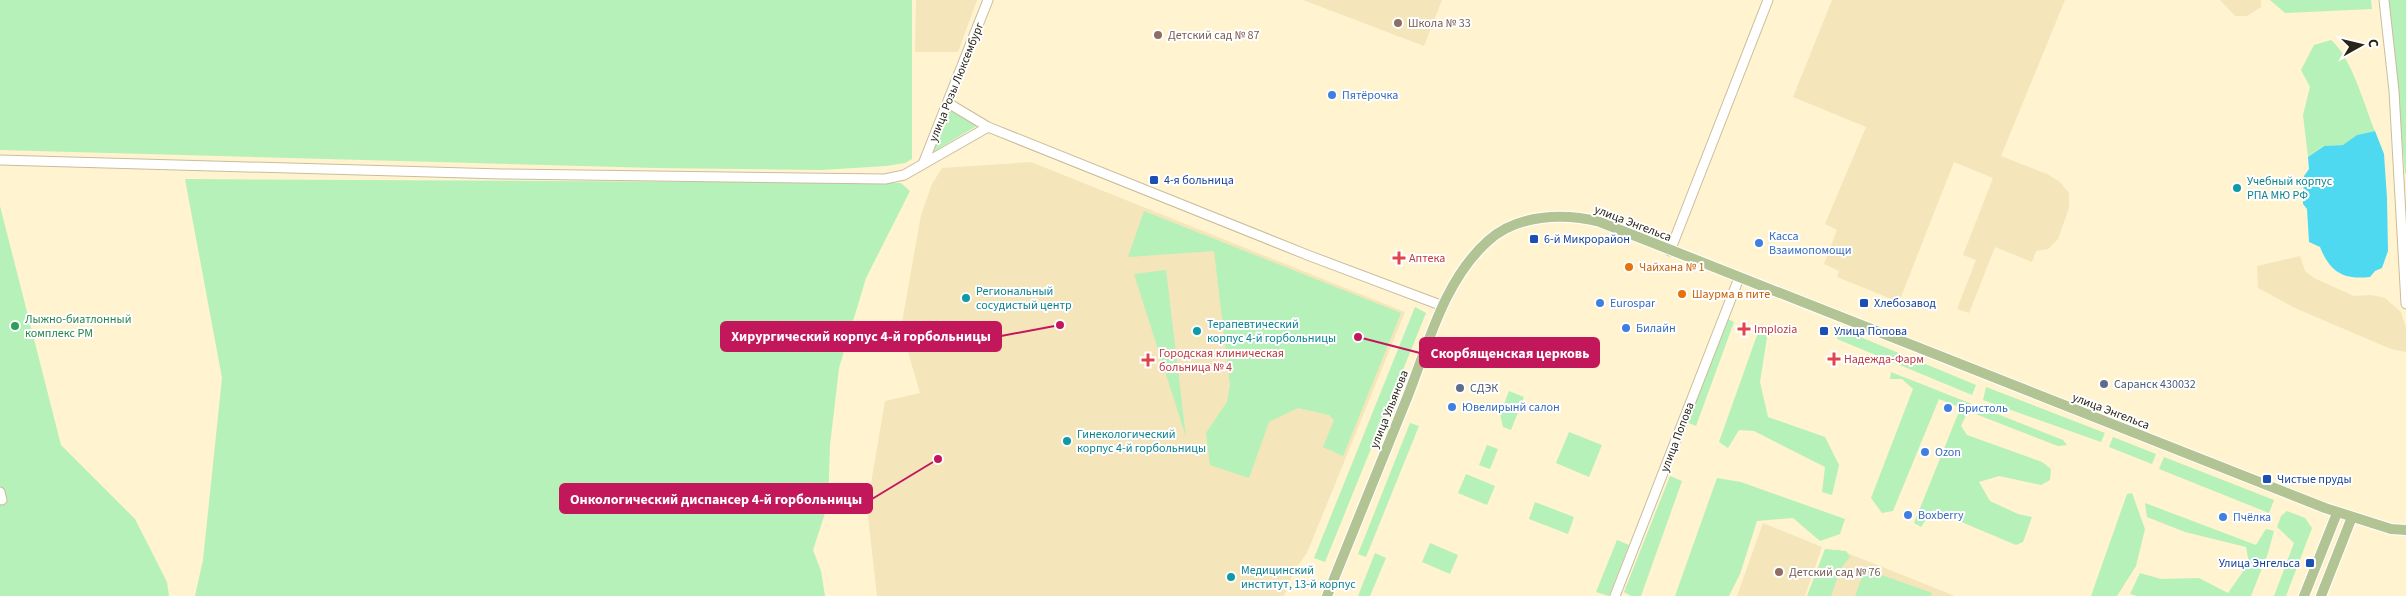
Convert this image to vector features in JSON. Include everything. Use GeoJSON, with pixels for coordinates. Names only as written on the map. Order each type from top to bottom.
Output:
{"type":"FeatureCollection","features":[{"type":"Feature","properties":{"kind":"main road","name":"улица Энгельса"},"geometry":{"type":"LineString","coordinates":[[1489,240],[1500,232],[1529,221],[1564,216],[1582,217],[1600,222],[2337,513],[2391,529],[2406,530]]}},
{"type":"Feature","properties":{"kind":"main road","name":"улица Ульянова"},"geometry":{"type":"LineString","coordinates":[[1327,596],[1443,306],[1472,257],[1489,240]]}},
{"type":"Feature","properties":{"kind":"main road"},"geometry":{"type":"LineString","coordinates":[[2304,596],[2337,513]]}},
{"type":"Feature","properties":{"kind":"main road"},"geometry":{"type":"LineString","coordinates":[[2321,596],[2352,517]]}},
{"type":"Feature","properties":{"kind":"street","name":"улица Розы Люксембург"},"geometry":{"type":"LineString","coordinates":[[923,164],[988,0]]}},
{"type":"Feature","properties":{"kind":"street"},"geometry":{"type":"LineString","coordinates":[[1670,251],[1768,0]]}},
{"type":"Feature","properties":{"kind":"street"},"geometry":{"type":"LineString","coordinates":[[2384,0],[2394,91],[2406,304]]}},
{"type":"Feature","properties":{"kind":"street"},"geometry":{"type":"LineString","coordinates":[[948,103],[988,127],[1310,256],[1443,306]]}},
{"type":"Feature","properties":{"kind":"street"},"geometry":{"type":"LineString","coordinates":[[0,160],[472,174],[878,178],[904,175],[988,127]]}},
{"type":"Feature","properties":{"kind":"street","name":"улица Попова"},"geometry":{"type":"LineString","coordinates":[[1615,596],[1739,278]]}},
{"type":"Feature","properties":{"kind":"shaded area"},"geometry":{"type":"Polygon","coordinates":[[[916,0],[977,0],[958,52],[915,52],[916,0]]]}},
{"type":"Feature","properties":{"kind":"shaded area","name":"Школа № 33"},"geometry":{"type":"Polygon","coordinates":[[[1303,0],[1442,0],[1424,46],[1303,0]]]}},
{"type":"Feature","properties":{"kind":"shaded area"},"geometry":{"type":"Polygon","coordinates":[[[1832,0],[2065,0],[2001,156],[2047,174],[2060,182],[2069,193],[2069,208],[2058,239],[2048,249],[2036,251],[2032,262],[1995,247],[1969,313],[1957,309],[1976,260],[1963,255],[1993,178],[1954,162],[1899,302],[1837,277],[1839,271],[1824,264],[1837,230],[1825,224],[1866,127],[1793,97],[1832,0]]]}},
{"type":"Feature","properties":{"kind":"shaded area"},"geometry":{"type":"Polygon","coordinates":[[[2220,0],[2261,0],[2261,7],[2247,16],[2235,16],[2220,0]]]}},
{"type":"Feature","properties":{"kind":"shaded area","name":"Городская клиническая больница № 4"},"geometry":{"type":"Polygon","coordinates":[[[1031,162],[1405,312],[1307,553],[1294,571],[1284,596],[877,596],[867,507],[885,401],[920,393],[901,328],[921,215],[932,184],[942,168],[1031,162]]]}},
{"type":"Feature","properties":{"kind":"shaded area"},"geometry":{"type":"Polygon","coordinates":[[[2300,256],[2305,271],[2314,278],[2354,296],[2371,295],[2385,298],[2401,312],[2406,328],[2406,352],[2391,349],[2295,308],[2258,288],[2257,266],[2300,256]]]}},
{"type":"Feature","properties":{"kind":"shaded area","name":"Детский сад № 76"},"geometry":{"type":"Polygon","coordinates":[[[1763,523],[1822,547],[1805,596],[1737,596],[1763,523]]]}},
{"type":"Feature","properties":{"kind":"shaded area"},"geometry":{"type":"Polygon","coordinates":[[[1837,549],[1955,596],[1818,596],[1837,549]]]}},
{"type":"Feature","properties":{"kind":"green space"},"geometry":{"type":"Polygon","coordinates":[[[0,0],[912,0],[912,159],[905,163],[886,166],[821,170],[656,168],[0,150],[0,0]]]}},
{"type":"Feature","properties":{"kind":"green space"},"geometry":{"type":"Polygon","coordinates":[[[2270,0],[2371,0],[2372,9],[2285,13],[2270,0]]]}},
{"type":"Feature","properties":{"kind":"green space"},"geometry":{"type":"Polygon","coordinates":[[[2389,0],[2406,0],[2406,174],[2405,173],[2389,0]]]}},
{"type":"Feature","properties":{"kind":"green space"},"geometry":{"type":"Polygon","coordinates":[[[2331,40],[2345,58],[2357,82],[2375,131],[2357,135],[2344,145],[2323,146],[2308,157],[2303,115],[2310,87],[2301,70],[2314,45],[2331,40]]]}},
{"type":"Feature","properties":{"kind":"green space"},"geometry":{"type":"Polygon","coordinates":[[[951,108],[978,125],[933,152],[951,108]]]}},
{"type":"Feature","properties":{"kind":"green space"},"geometry":{"type":"Polygon","coordinates":[[[185,179],[901,183],[910,191],[866,278],[839,368],[830,445],[828,504],[813,550],[821,571],[825,596],[195,596],[203,560],[222,378],[185,179]]]}},
{"type":"Feature","properties":{"kind":"green space","name":"Лыжно-биатлонный комплекс РМ"},"geometry":{"type":"Polygon","coordinates":[[[0,206],[61,445],[135,519],[167,582],[169,596],[0,596],[0,206]]]}},
{"type":"Feature","properties":{"kind":"green space"},"geometry":{"type":"Polygon","coordinates":[[[1144,211],[1401,313],[1343,456],[1323,447],[1334,420],[1329,415],[1298,408],[1269,422],[1249,478],[1210,465],[1206,433],[1227,402],[1230,385],[1214,251],[1128,257],[1144,211]]]}},
{"type":"Feature","properties":{"kind":"green space"},"geometry":{"type":"Polygon","coordinates":[[[1166,270],[1186,437],[1134,274],[1166,270]]]}},
{"type":"Feature","properties":{"kind":"green space"},"geometry":{"type":"Polygon","coordinates":[[[1415,307],[1426,313],[1325,562],[1314,558],[1415,307]]]}},
{"type":"Feature","properties":{"kind":"green space"},"geometry":{"type":"Polygon","coordinates":[[[1728,319],[1734,322],[1696,426],[1686,422],[1728,319]]]}},
{"type":"Feature","properties":{"kind":"green space"},"geometry":{"type":"Polygon","coordinates":[[[1761,324],[1768,331],[1760,382],[1768,417],[1825,437],[1839,465],[1832,495],[1822,492],[1825,467],[1754,431],[1739,430],[1728,448],[1719,442],[1761,324]]]}},
{"type":"Feature","properties":{"kind":"green space"},"geometry":{"type":"Polygon","coordinates":[[[1841,329],[1976,385],[1972,395],[1837,339],[1841,329]]]}},
{"type":"Feature","properties":{"kind":"green space"},"geometry":{"type":"Polygon","coordinates":[[[1891,372],[2063,440],[2067,445],[2058,446],[1968,411],[1961,426],[1967,435],[2042,462],[2051,469],[2050,480],[2041,485],[1999,476],[1979,482],[1990,501],[2018,514],[2032,517],[2023,542],[2016,545],[1933,510],[1921,527],[1914,523],[1958,414],[1957,406],[1939,399],[1893,511],[1882,513],[1871,498],[1913,389],[1902,379],[1890,379],[1891,372]]]}},
{"type":"Feature","properties":{"kind":"green space"},"geometry":{"type":"Polygon","coordinates":[[[1986,387],[2105,433],[2101,442],[1983,400],[1986,387]]]}},
{"type":"Feature","properties":{"kind":"green space"},"geometry":{"type":"Polygon","coordinates":[[[1509,391],[1524,397],[1511,430],[1503,427],[1500,414],[1509,391]]]}},
{"type":"Feature","properties":{"kind":"green space"},"geometry":{"type":"Polygon","coordinates":[[[1410,423],[1419,426],[1366,557],[1358,554],[1410,423]]]}},
{"type":"Feature","properties":{"kind":"green space"},"geometry":{"type":"Polygon","coordinates":[[[1569,432],[1602,445],[1589,477],[1556,463],[1569,432]]]}},
{"type":"Feature","properties":{"kind":"green space"},"geometry":{"type":"Polygon","coordinates":[[[2113,437],[2156,454],[2152,464],[2109,447],[2113,437]]]}},
{"type":"Feature","properties":{"kind":"green space"},"geometry":{"type":"Polygon","coordinates":[[[1487,445],[1498,449],[1490,469],[1479,465],[1487,445]]]}},
{"type":"Feature","properties":{"kind":"green space"},"geometry":{"type":"Polygon","coordinates":[[[2164,457],[2274,500],[2269,513],[2159,469],[2164,457]]]}},
{"type":"Feature","properties":{"kind":"green space"},"geometry":{"type":"Polygon","coordinates":[[[1466,474],[1495,486],[1487,505],[1458,493],[1466,474]]]}},
{"type":"Feature","properties":{"kind":"green space"},"geometry":{"type":"Polygon","coordinates":[[[1670,476],[1682,481],[1641,596],[1631,596],[1624,592],[1670,476]]]}},
{"type":"Feature","properties":{"kind":"green space"},"geometry":{"type":"Polygon","coordinates":[[[1717,478],[1741,482],[1845,519],[1840,534],[1820,541],[1793,518],[1757,521],[1740,574],[1729,596],[1675,596],[1717,478]]]}},
{"type":"Feature","properties":{"kind":"green space"},"geometry":{"type":"Polygon","coordinates":[[[2132,493],[2145,529],[2136,566],[2117,596],[2091,596],[2127,494],[2132,493]]]}},
{"type":"Feature","properties":{"kind":"green space"},"geometry":{"type":"Polygon","coordinates":[[[1535,502],[1574,517],[1568,534],[1529,519],[1535,502]]]}},
{"type":"Feature","properties":{"kind":"green space"},"geometry":{"type":"Polygon","coordinates":[[[2145,503],[2256,545],[2266,529],[2274,531],[2268,553],[2251,596],[2137,596],[2130,594],[2140,573],[2161,579],[2199,578],[2228,593],[2249,563],[2246,547],[2185,532],[2147,517],[2145,503]]]}},
{"type":"Feature","properties":{"kind":"green space"},"geometry":{"type":"Polygon","coordinates":[[[2287,511],[2305,518],[2312,528],[2286,596],[2274,596],[2294,543],[2277,527],[2281,516],[2287,511]]]}},
{"type":"Feature","properties":{"kind":"green space"},"geometry":{"type":"Polygon","coordinates":[[[1617,540],[1629,545],[1609,596],[1596,592],[1617,540]]]}},
{"type":"Feature","properties":{"kind":"green space"},"geometry":{"type":"Polygon","coordinates":[[[1430,543],[1458,555],[1450,574],[1422,562],[1430,543]]]}},
{"type":"Feature","properties":{"kind":"green space"},"geometry":{"type":"Polygon","coordinates":[[[1825,549],[1846,551],[1850,557],[1841,568],[1831,596],[1807,596],[1825,549]]]}},
{"type":"Feature","properties":{"kind":"green space"},"geometry":{"type":"Polygon","coordinates":[[[1375,553],[1386,558],[1370,596],[1358,596],[1375,553]]]}},
{"type":"Feature","properties":{"kind":"green space"},"geometry":{"type":"Polygon","coordinates":[[[1865,569],[1932,593],[1931,596],[1855,596],[1865,569]]]}},
{"type":"Feature","properties":{"kind":"water"},"geometry":{"type":"Polygon","coordinates":[[[2375,131],[2384,154],[2388,251],[2382,268],[2375,271],[2370,277],[2352,277],[2333,268],[2328,263],[2320,247],[2309,242],[2307,209],[2303,204],[2304,176],[2309,169],[2308,157],[2324,146],[2343,145],[2357,135],[2375,131]]]}},
{"type":"Feature","properties":{"kind":"place","name":"Школа № 33"},"geometry":{"type":"Point","coordinates":[1398,23]}},
{"type":"Feature","properties":{"kind":"place","name":"Детский сад № 87"},"geometry":{"type":"Point","coordinates":[1158,35]}},
{"type":"Feature","properties":{"kind":"place","name":"Пятёрочка"},"geometry":{"type":"Point","coordinates":[1332,95]}},
{"type":"Feature","properties":{"kind":"place","name":"4-я больница"},"geometry":{"type":"Point","coordinates":[1154,180]}},
{"type":"Feature","properties":{"kind":"place","name":"Учебный корпус РПА МЮ РФ"},"geometry":{"type":"Point","coordinates":[2237,188]}},
{"type":"Feature","properties":{"kind":"place","name":"6-й Микрорайон"},"geometry":{"type":"Point","coordinates":[1534,239]}},
{"type":"Feature","properties":{"kind":"place","name":"Касса Взаимопомощи"},"geometry":{"type":"Point","coordinates":[1759,243]}},
{"type":"Feature","properties":{"kind":"place","name":"Аптека"},"geometry":{"type":"Point","coordinates":[1399,258]}},
{"type":"Feature","properties":{"kind":"place","name":"Чайхана № 1"},"geometry":{"type":"Point","coordinates":[1629,267]}},
{"type":"Feature","properties":{"kind":"place","name":"Шаурма в пите"},"geometry":{"type":"Point","coordinates":[1682,294]}},
{"type":"Feature","properties":{"kind":"place","name":"Региональный сосудистый центр"},"geometry":{"type":"Point","coordinates":[966,298]}},
{"type":"Feature","properties":{"kind":"place","name":"Eurospar"},"geometry":{"type":"Point","coordinates":[1600,303]}},
{"type":"Feature","properties":{"kind":"place","name":"Хлебозавод"},"geometry":{"type":"Point","coordinates":[1864,303]}},
{"type":"Feature","properties":{"kind":"place","name":"Хирургический корпус 4-й горбольницы"},"geometry":{"type":"Point","coordinates":[1060,325]}},
{"type":"Feature","properties":{"kind":"place","name":"Лыжно-биатлонный комплекс РМ"},"geometry":{"type":"Point","coordinates":[15,326]}},
{"type":"Feature","properties":{"kind":"place","name":"Билайн"},"geometry":{"type":"Point","coordinates":[1626,328]}},
{"type":"Feature","properties":{"kind":"place","name":"Implozia"},"geometry":{"type":"Point","coordinates":[1744,329]}},
{"type":"Feature","properties":{"kind":"place","name":"Терапевтический корпус 4-й горбольницы"},"geometry":{"type":"Point","coordinates":[1197,331]}},
{"type":"Feature","properties":{"kind":"place","name":"Улица Попова"},"geometry":{"type":"Point","coordinates":[1824,331]}},
{"type":"Feature","properties":{"kind":"place","name":"Скорбященская церковь"},"geometry":{"type":"Point","coordinates":[1358,337]}},
{"type":"Feature","properties":{"kind":"place","name":"Надежда-Фарм"},"geometry":{"type":"Point","coordinates":[1834,359]}},
{"type":"Feature","properties":{"kind":"place","name":"Городская клиническая больница № 4"},"geometry":{"type":"Point","coordinates":[1148,360]}},
{"type":"Feature","properties":{"kind":"place","name":"Саранск 430032"},"geometry":{"type":"Point","coordinates":[2104,384]}},
{"type":"Feature","properties":{"kind":"place","name":"СДЭК"},"geometry":{"type":"Point","coordinates":[1460,388]}},
{"type":"Feature","properties":{"kind":"place","name":"Ювелирынй салон"},"geometry":{"type":"Point","coordinates":[1452,407]}},
{"type":"Feature","properties":{"kind":"place","name":"Бристоль"},"geometry":{"type":"Point","coordinates":[1948,408]}},
{"type":"Feature","properties":{"kind":"place","name":"Гинекологический корпус 4-й горбольницы"},"geometry":{"type":"Point","coordinates":[1067,441]}},
{"type":"Feature","properties":{"kind":"place","name":"Ozon"},"geometry":{"type":"Point","coordinates":[1925,452]}},
{"type":"Feature","properties":{"kind":"place","name":"Онкологический диспансер 4-й горбольницы"},"geometry":{"type":"Point","coordinates":[938,459]}},
{"type":"Feature","properties":{"kind":"place","name":"Чистые пруды"},"geometry":{"type":"Point","coordinates":[2267,479]}},
{"type":"Feature","properties":{"kind":"place","name":"Boxberry"},"geometry":{"type":"Point","coordinates":[1908,515]}},
{"type":"Feature","properties":{"kind":"place","name":"Пчёлка"},"geometry":{"type":"Point","coordinates":[2223,517]}},
{"type":"Feature","properties":{"kind":"place","name":"Улица Энгельса"},"geometry":{"type":"Point","coordinates":[2310,563]}},
{"type":"Feature","properties":{"kind":"place","name":"Детский сад № 76"},"geometry":{"type":"Point","coordinates":[1779,572]}},
{"type":"Feature","properties":{"kind":"place","name":"Медицинский институт, 13-й корпус"},"geometry":{"type":"Point","coordinates":[1231,577]}}]}
